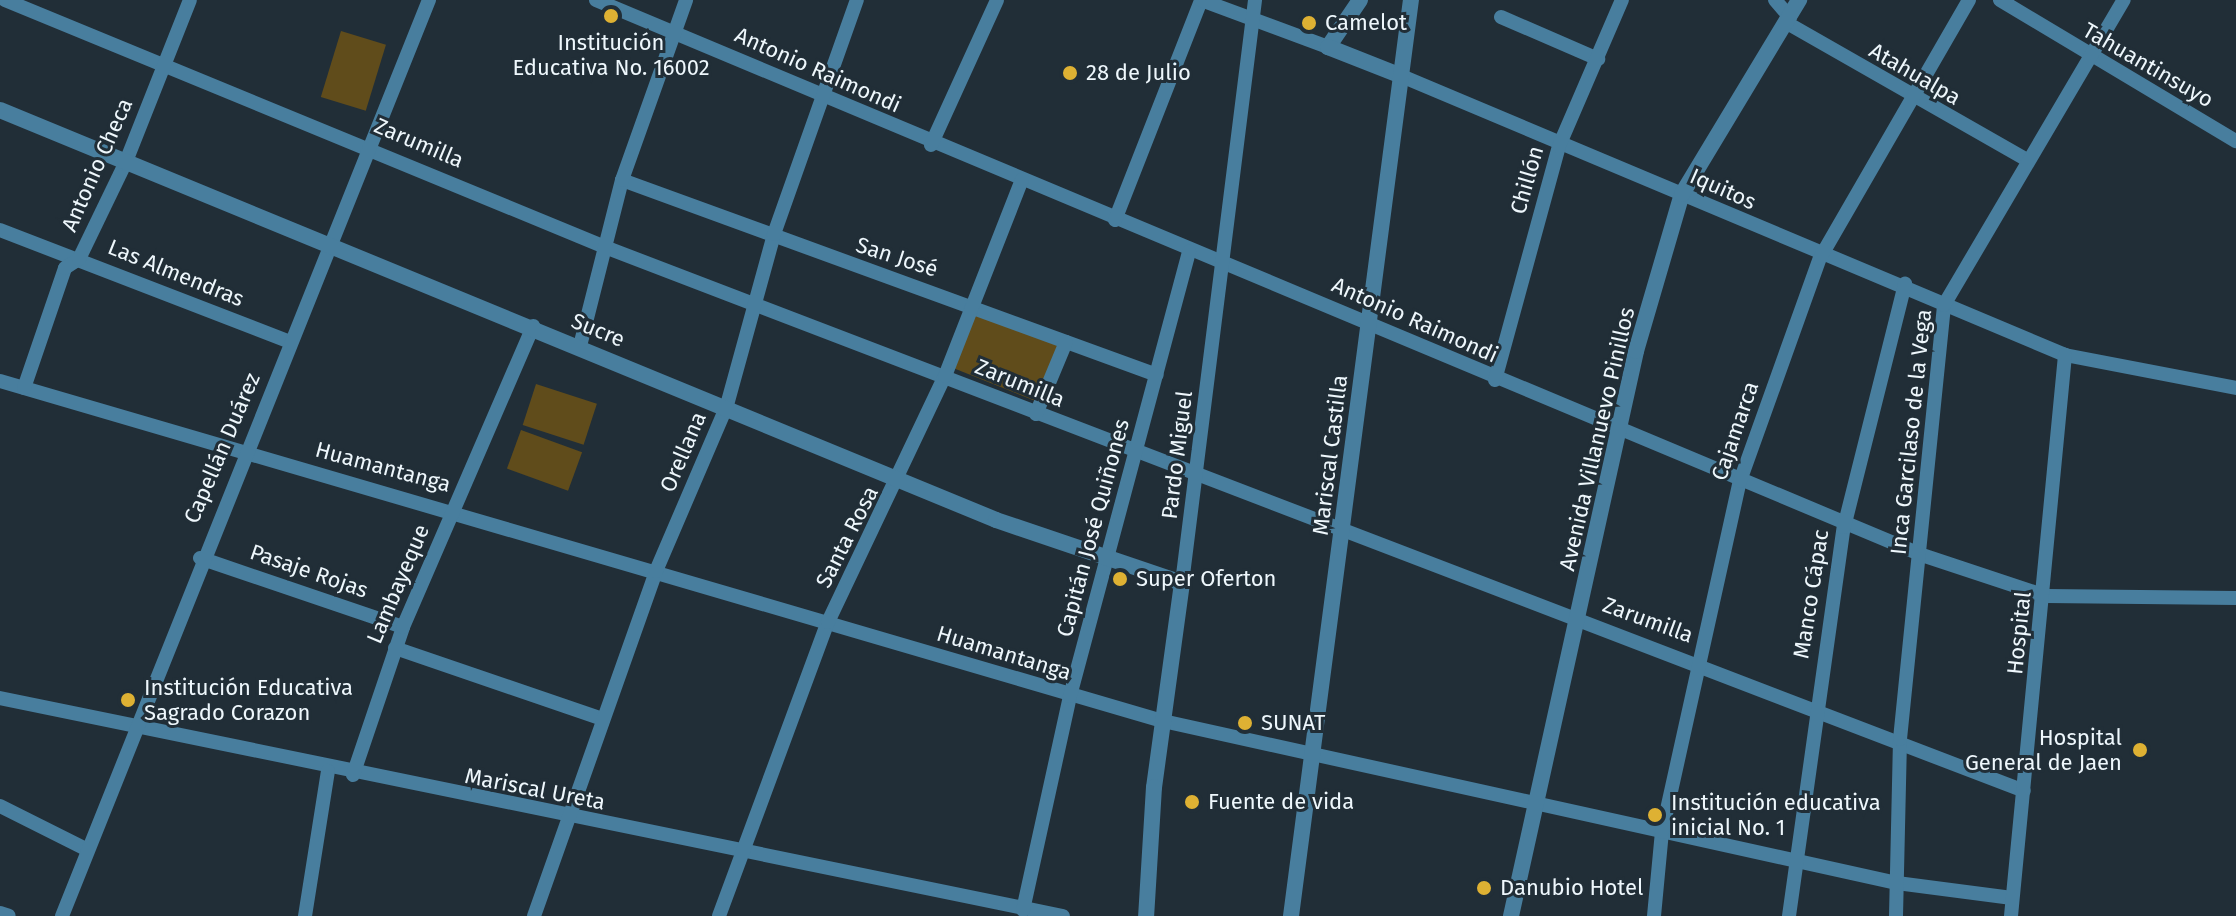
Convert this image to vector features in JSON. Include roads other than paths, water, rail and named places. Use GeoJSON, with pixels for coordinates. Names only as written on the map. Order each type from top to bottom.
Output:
{"type":"FeatureCollection","features":[{"type":"Feature","properties":{"kind":"street","name":"Zarumilla"},"geometry":{"type":"LineString","coordinates":[[5,0],[370,146],[610,249],[945,376],[1036,414],[1135,451],[1199,470],[1342,528],[1700,662],[1815,709],[1900,739],[2024,791]]}},
{"type":"Feature","properties":{"kind":"street","name":"Antonio Checa"},"geometry":{"type":"LineString","coordinates":[[24,388],[65,268],[79,259],[125,164],[190,0]]}},
{"type":"Feature","properties":{"kind":"street","name":"Capellán Duárez"},"geometry":{"type":"LineString","coordinates":[[62,916],[200,558],[331,247],[429,0]]}},
{"type":"Feature","properties":{"kind":"street","name":"Antonio Raimondi"},"geometry":{"type":"LineString","coordinates":[[596,0],[674,31],[931,145],[1369,324],[1844,527],[2046,596],[2236,598]]}},
{"type":"Feature","properties":{"kind":"street"},"geometry":{"type":"LineString","coordinates":[[580,346],[610,249],[622,180],[686,0]]}},
{"type":"Feature","properties":{"kind":"street","name":"Orellana"},"geometry":{"type":"LineString","coordinates":[[534,916],[566,817],[656,571],[727,405],[774,234],[857,0]]}},
{"type":"Feature","properties":{"kind":"street"},"geometry":{"type":"LineString","coordinates":[[931,145],[997,0]]}},
{"type":"Feature","properties":{"kind":"street"},"geometry":{"type":"LineString","coordinates":[[1115,220],[1201,0]]}},
{"type":"Feature","properties":{"kind":"street","name":"Iquitos"},"geometry":{"type":"LineString","coordinates":[[1201,0],[1253,16],[1399,75],[1559,146],[1682,194],[1820,258],[1905,284],[1944,305],[2065,355],[2236,388]]}},
{"type":"Feature","properties":{"kind":"street","name":"Pardo Miguel"},"geometry":{"type":"LineString","coordinates":[[1146,916],[1163,721],[1199,470],[1220,264],[1255,0]]}},
{"type":"Feature","properties":{"kind":"street"},"geometry":{"type":"LineString","coordinates":[[1328,47],[1360,0]]}},
{"type":"Feature","properties":{"kind":"street","name":"Mariscal Castilla"},"geometry":{"type":"LineString","coordinates":[[1291,916],[1316,752],[1399,75],[1411,0]]}},
{"type":"Feature","properties":{"kind":"street","name":"Chillón"},"geometry":{"type":"LineString","coordinates":[[1495,380],[1559,146],[1622,0]]}},
{"type":"Feature","properties":{"kind":"street","name":"Atahualpa"},"geometry":{"type":"LineString","coordinates":[[1775,0],[1788,20],[1911,99],[2025,159]]}},
{"type":"Feature","properties":{"kind":"street","name":"Avenida Villanuevo Pinillos"},"geometry":{"type":"LineString","coordinates":[[1511,916],[1622,432],[1636,351],[1682,194],[1799,0]]}},
{"type":"Feature","properties":{"kind":"street","name":"Cajamarca"},"geometry":{"type":"LineString","coordinates":[[1654,916],[1662,832],[1740,481],[1820,258],[1969,0]]}},
{"type":"Feature","properties":{"kind":"street","name":"Tahuantinsuyo"},"geometry":{"type":"LineString","coordinates":[[2000,0],[2087,57],[2236,141]]}},
{"type":"Feature","properties":{"kind":"street","name":"Inca Garcilaso de la Vega"},"geometry":{"type":"LineString","coordinates":[[1896,916],[1900,739],[1922,555],[1944,305],[2025,159],[2124,0]]}},
{"type":"Feature","properties":{"kind":"street"},"geometry":{"type":"LineString","coordinates":[[1501,17],[1598,59]]}},
{"type":"Feature","properties":{"kind":"street","name":"Sucre"},"geometry":{"type":"LineString","coordinates":[[0,110],[125,164],[727,405],[899,481],[1182,583]]}},
{"type":"Feature","properties":{"kind":"street","name":"San José"},"geometry":{"type":"LineString","coordinates":[[622,180],[971,303],[1157,375]]}},
{"type":"Feature","properties":{"kind":"street","name":"Santa Rosa"},"geometry":{"type":"LineString","coordinates":[[719,916],[828,622],[899,481],[945,376],[971,303],[1022,180]]}},
{"type":"Feature","properties":{"kind":"street","name":"Las Almendras"},"geometry":{"type":"LineString","coordinates":[[0,230],[290,342]]}},
{"type":"Feature","properties":{"kind":"street","name":"Capitán José Quiñones"},"geometry":{"type":"LineString","coordinates":[[1023,910],[1070,696],[1110,558],[1135,451],[1189,252]]}},
{"type":"Feature","properties":{"kind":"street","name":"Manco Cápac"},"geometry":{"type":"LineString","coordinates":[[1789,916],[1815,709],[1844,527],[1905,284]]}},
{"type":"Feature","properties":{"kind":"street","name":"Lambayeque"},"geometry":{"type":"LineString","coordinates":[[353,775],[403,627],[533,326]]}},
{"type":"Feature","properties":{"kind":"street"},"geometry":{"type":"LineString","coordinates":[[1036,414],[1066,342]]}},
{"type":"Feature","properties":{"kind":"street","name":"Hospital"},"geometry":{"type":"LineString","coordinates":[[2011,916],[2046,596],[2065,355]]}},
{"type":"Feature","properties":{"kind":"street","name":"Huamantanga"},"geometry":{"type":"LineString","coordinates":[[0,381],[454,509],[1070,696],[1163,721],[1316,752],[1897,883],[2012,898]]}},
{"type":"Feature","properties":{"kind":"street","name":"Pasaje Rojas"},"geometry":{"type":"LineString","coordinates":[[200,558],[403,627]]}},
{"type":"Feature","properties":{"kind":"street"},"geometry":{"type":"LineString","coordinates":[[395,648],[602,719]]}},
{"type":"Feature","properties":{"kind":"street","name":"Mariscal Ureta"},"geometry":{"type":"LineString","coordinates":[[0,698],[136,725],[328,771],[1063,916]]}},
{"type":"Feature","properties":{"kind":"street"},"geometry":{"type":"LineString","coordinates":[[305,916],[328,771]]}},
{"type":"Feature","properties":{"kind":"street"},"geometry":{"type":"LineString","coordinates":[[0,806],[86,849]]}},
{"type":"Feature","properties":{"kind":"street"},"geometry":{"type":"LineString","coordinates":[[0,913],[9,916]]}},
{"type":"Feature","properties":{"kind":"place","name":"Institución Educativa No. 16002"},"geometry":{"type":"Point","coordinates":[611,16]}},
{"type":"Feature","properties":{"kind":"place","name":"Camelot"},"geometry":{"type":"Point","coordinates":[1309,23]}},
{"type":"Feature","properties":{"kind":"place","name":"28 de Julio"},"geometry":{"type":"Point","coordinates":[1070,73]}},
{"type":"Feature","properties":{"kind":"place","name":"Super Oferton"},"geometry":{"type":"Point","coordinates":[1120,579]}},
{"type":"Feature","properties":{"kind":"place","name":"Institución Educativa Sagrado Corazon"},"geometry":{"type":"Point","coordinates":[128,700]}},
{"type":"Feature","properties":{"kind":"place","name":"SUNAT"},"geometry":{"type":"Point","coordinates":[1245,723]}},
{"type":"Feature","properties":{"kind":"place","name":"Hospital General de Jaen"},"geometry":{"type":"Point","coordinates":[2140,750]}},
{"type":"Feature","properties":{"kind":"place","name":"Fuente de vida"},"geometry":{"type":"Point","coordinates":[1192,802]}},
{"type":"Feature","properties":{"kind":"place","name":"Institución educativa inicial No. 1"},"geometry":{"type":"Point","coordinates":[1655,815]}},
{"type":"Feature","properties":{"kind":"place","name":"Danubio Hotel"},"geometry":{"type":"Point","coordinates":[1484,888]}}]}
